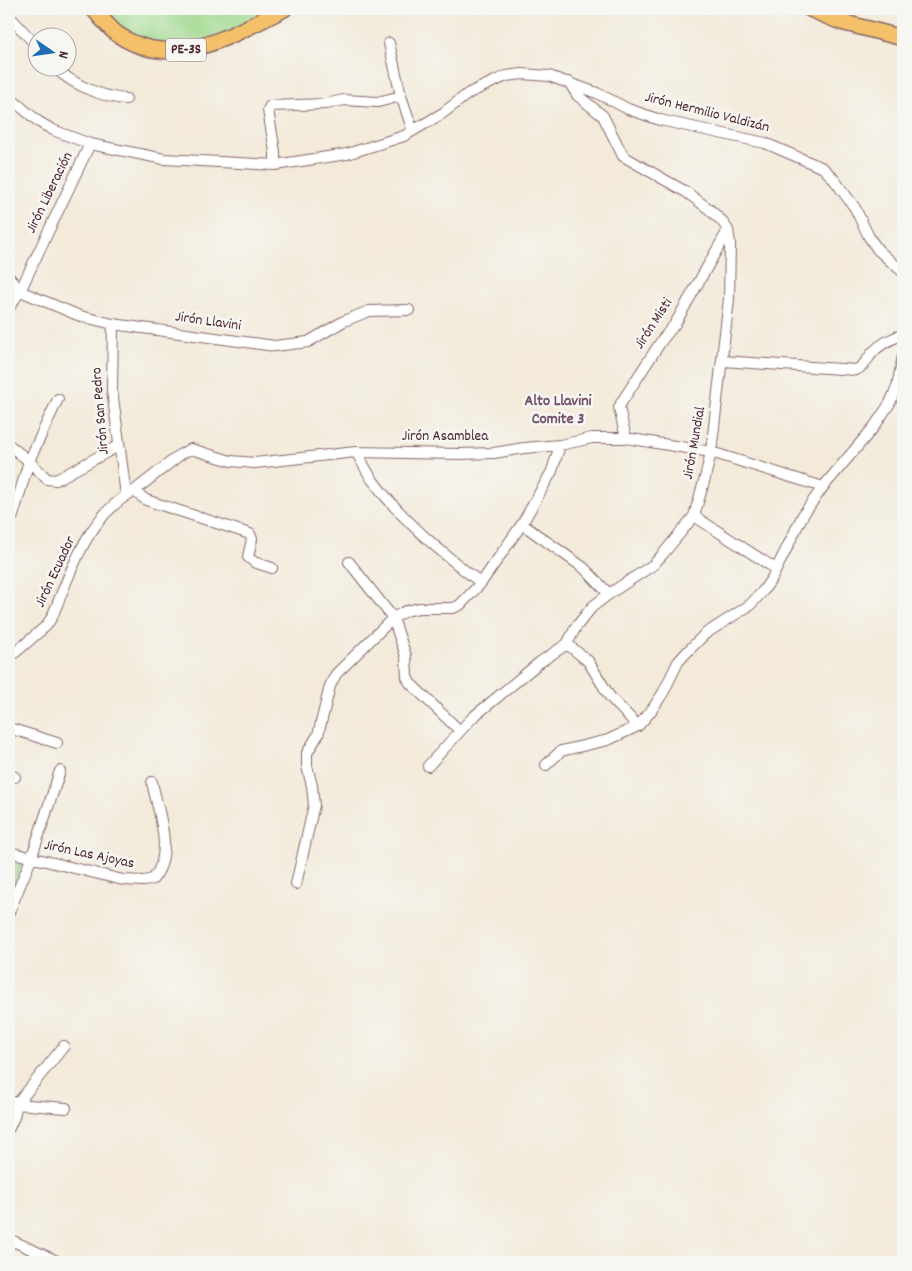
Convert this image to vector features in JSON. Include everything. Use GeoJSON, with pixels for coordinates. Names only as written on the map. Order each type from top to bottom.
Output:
{"type":"FeatureCollection","features":[{"type":"Feature","properties":{"kind":"highway","name":"PE-3S"},"geometry":{"type":"LineString","coordinates":[[93,9],[116,33],[143,47],[172,51],[192,49],[219,41],[284,9]]}},
{"type":"Feature","properties":{"kind":"highway"},"geometry":{"type":"LineString","coordinates":[[817,11],[841,22],[903,38]]}},
{"type":"Feature","properties":{"kind":"street"},"geometry":{"type":"LineString","coordinates":[[9,16],[28,36]]}},
{"type":"Feature","properties":{"kind":"street"},"geometry":{"type":"LineString","coordinates":[[389,43],[401,96],[413,131]]}},
{"type":"Feature","properties":{"kind":"street","name":"Jirón Hermilio Valdizán"},"geometry":{"type":"LineString","coordinates":[[9,97],[39,122],[68,138],[90,144],[164,159],[275,165],[347,154],[404,136],[442,113],[469,92],[506,76],[522,74],[550,76],[598,93],[628,109],[652,118],[766,143],[823,168],[855,208],[869,237],[878,250],[903,272]]}},
{"type":"Feature","properties":{"kind":"street"},"geometry":{"type":"LineString","coordinates":[[70,78],[96,93],[113,98],[126,99]]}},
{"type":"Feature","properties":{"kind":"street"},"geometry":{"type":"LineString","coordinates":[[569,82],[577,95],[603,116],[619,152],[623,156],[686,192],[710,209],[728,230]]}},
{"type":"Feature","properties":{"kind":"street"},"geometry":{"type":"LineString","coordinates":[[275,165],[275,152],[268,110],[270,106],[335,103],[344,100],[378,102],[401,96]]}},
{"type":"Feature","properties":{"kind":"street","name":"Jirón Liberación"},"geometry":{"type":"LineString","coordinates":[[9,308],[20,291],[90,144]]}},
{"type":"Feature","properties":{"kind":"street","name":"Jirón Mundial"},"geometry":{"type":"LineString","coordinates":[[428,766],[472,718],[533,667],[567,644],[576,627],[592,607],[653,565],[694,516],[711,452],[723,361],[729,299],[730,243],[728,230]]}},
{"type":"Feature","properties":{"kind":"street","name":"Jirón Misti"},"geometry":{"type":"LineString","coordinates":[[626,438],[620,403],[674,324],[728,230]]}},
{"type":"Feature","properties":{"kind":"street","name":"Jirón Llavini"},"geometry":{"type":"LineString","coordinates":[[9,277],[20,291],[80,316],[112,324],[275,346],[308,342],[344,321],[369,311],[409,310]]}},
{"type":"Feature","properties":{"kind":"street","name":"Jirón San Pedro"},"geometry":{"type":"LineString","coordinates":[[112,324],[112,390],[118,446],[130,493]]}},
{"type":"Feature","properties":{"kind":"street"},"geometry":{"type":"LineString","coordinates":[[723,361],[856,370],[862,367],[872,353],[883,343],[903,334]]}},
{"type":"Feature","properties":{"kind":"street"},"geometry":{"type":"LineString","coordinates":[[546,765],[561,751],[608,740],[638,726],[659,699],[678,662],[687,652],[705,634],[750,605],[768,584],[803,515],[823,487],[874,428],[890,403],[897,387],[903,356]]}},
{"type":"Feature","properties":{"kind":"street"},"geometry":{"type":"LineString","coordinates":[[9,518],[13,516],[29,461],[58,399]]}},
{"type":"Feature","properties":{"kind":"street","name":"Jirón Asamblea"},"geometry":{"type":"LineString","coordinates":[[181,454],[194,449],[231,461],[255,463],[356,452],[485,454],[560,445],[592,438],[626,438],[711,452],[823,487]]}},
{"type":"Feature","properties":{"kind":"street"},"geometry":{"type":"LineString","coordinates":[[9,445],[47,479],[56,480],[118,446]]}},
{"type":"Feature","properties":{"kind":"street"},"geometry":{"type":"LineString","coordinates":[[296,884],[314,805],[307,766],[307,753],[318,735],[330,686],[336,674],[344,664],[393,618],[406,611],[420,608],[440,609],[457,607],[481,583],[522,524],[552,471],[560,445]]}},
{"type":"Feature","properties":{"kind":"street"},"geometry":{"type":"LineString","coordinates":[[356,452],[373,481],[398,510],[436,548],[481,583]]}},
{"type":"Feature","properties":{"kind":"street","name":"Jirón Ecuador"},"geometry":{"type":"LineString","coordinates":[[9,658],[46,626],[52,617],[82,547],[94,527],[130,493],[181,454]]}},
{"type":"Feature","properties":{"kind":"street"},"geometry":{"type":"LineString","coordinates":[[130,493],[250,534],[252,538],[248,557],[254,562],[272,568]]}},
{"type":"Feature","properties":{"kind":"street"},"geometry":{"type":"LineString","coordinates":[[694,516],[776,570]]}},
{"type":"Feature","properties":{"kind":"street"},"geometry":{"type":"LineString","coordinates":[[522,524],[584,568],[609,594]]}},
{"type":"Feature","properties":{"kind":"street"},"geometry":{"type":"LineString","coordinates":[[349,562],[393,618],[406,656],[407,677],[410,683],[460,731]]}},
{"type":"Feature","properties":{"kind":"street"},"geometry":{"type":"LineString","coordinates":[[567,644],[588,661],[610,698],[638,726]]}},
{"type":"Feature","properties":{"kind":"street"},"geometry":{"type":"LineString","coordinates":[[9,728],[57,743]]}},
{"type":"Feature","properties":{"kind":"street"},"geometry":{"type":"LineString","coordinates":[[9,912],[30,859],[60,771]]}},
{"type":"Feature","properties":{"kind":"street","name":"Jirón Las Ajoyas"},"geometry":{"type":"LineString","coordinates":[[9,852],[30,859],[124,880],[144,881],[153,879],[162,865],[164,840],[152,782]]}},
{"type":"Feature","properties":{"kind":"street"},"geometry":{"type":"LineString","coordinates":[[9,1128],[14,1117],[13,1102],[64,1046]]}},
{"type":"Feature","properties":{"kind":"street"},"geometry":{"type":"LineString","coordinates":[[13,1102],[66,1108]]}},
{"type":"Feature","properties":{"kind":"street"},"geometry":{"type":"LineString","coordinates":[[9,1242],[13,1241],[59,1262]]}},
{"type":"Feature","properties":{"kind":"green space"},"geometry":{"type":"Polygon","coordinates":[[[97,9],[286,9],[190,46],[151,42],[131,35],[114,25],[97,9]]]}},
{"type":"Feature","properties":{"kind":"green space"},"geometry":{"type":"Polygon","coordinates":[[[9,854],[24,858],[9,898],[9,854]]]}},
{"type":"Feature","properties":{"kind":"district","name":"Alto Llavini Comite 3"},"geometry":{"type":"Point","coordinates":[558,410]}}]}
